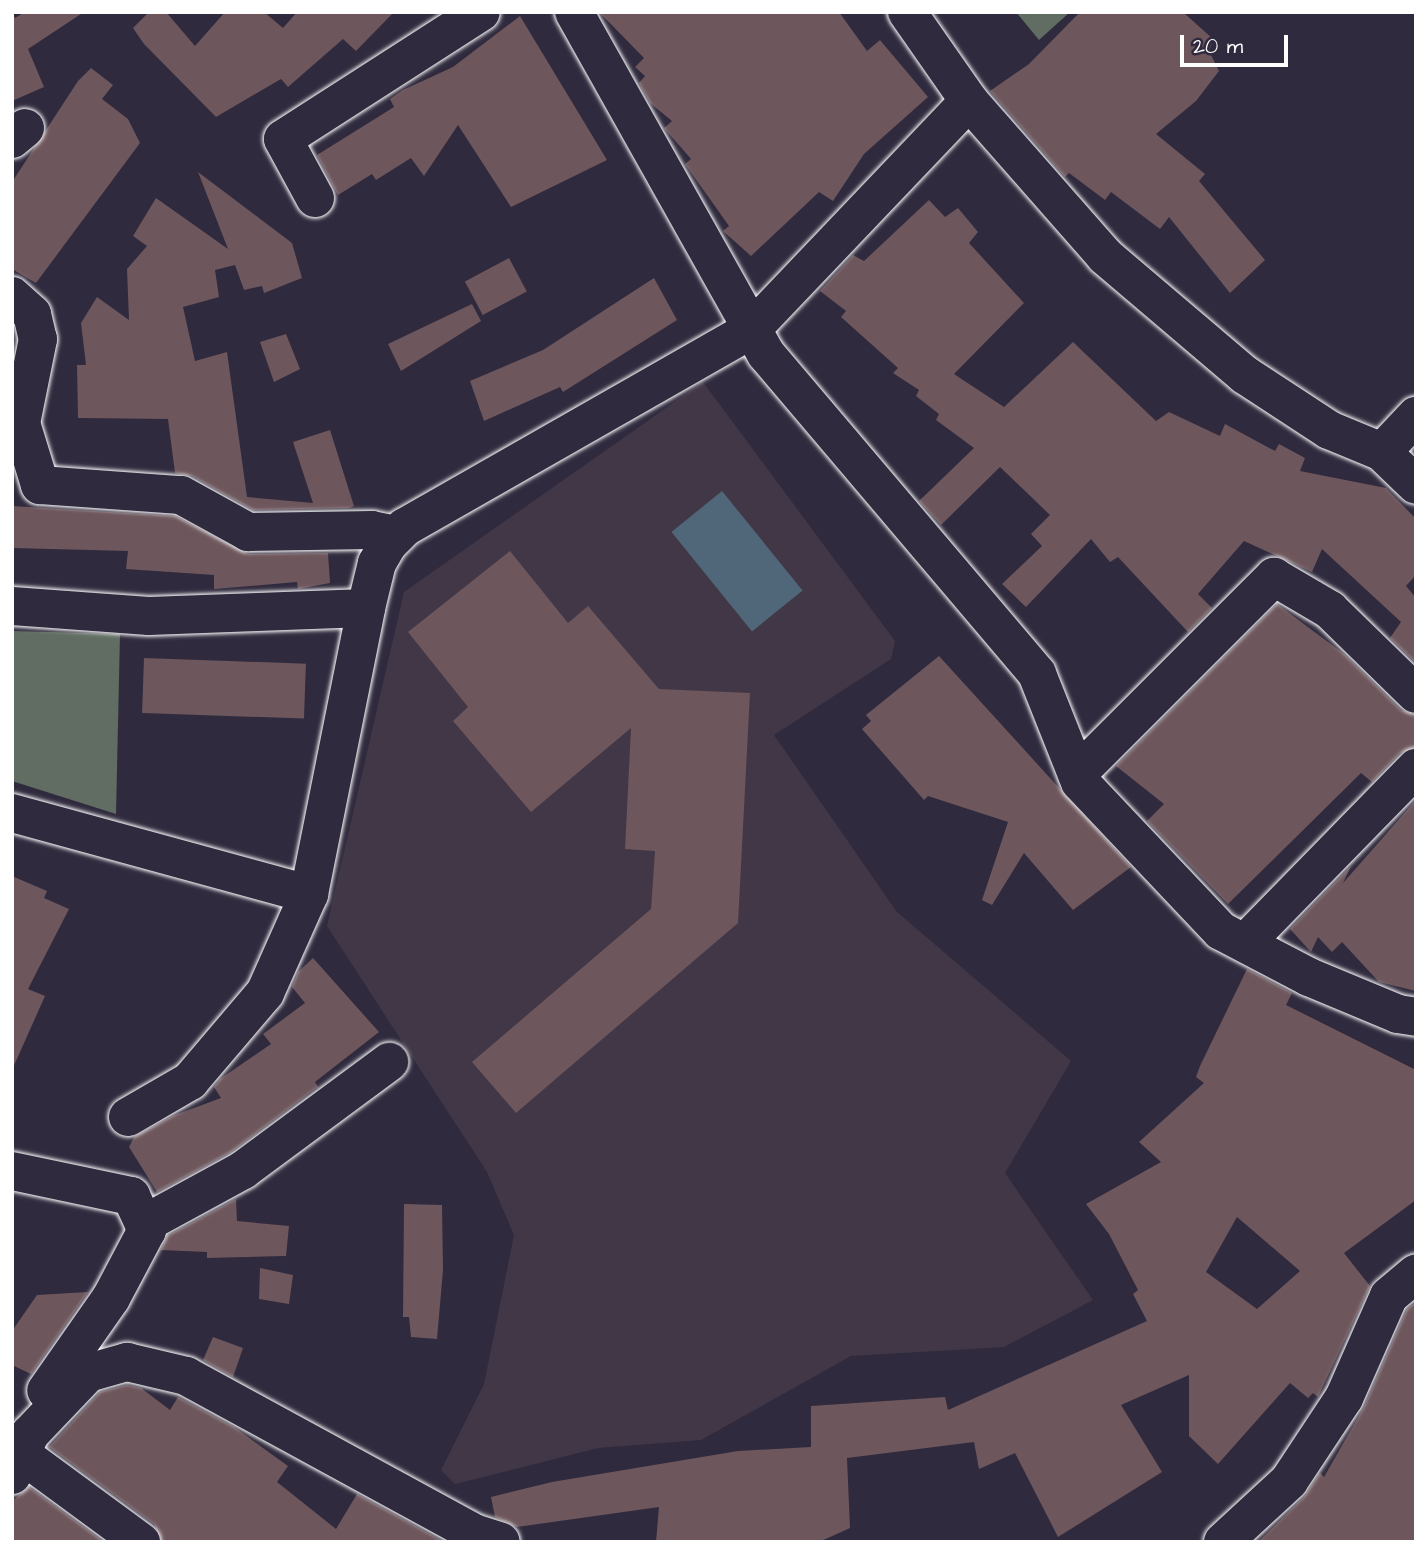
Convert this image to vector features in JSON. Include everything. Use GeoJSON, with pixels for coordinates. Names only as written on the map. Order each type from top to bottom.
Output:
{"type":"FeatureCollection","features":[{"type":"Feature","properties":{"kind":"street"},"geometry":{"type":"LineString","coordinates":[[315,198],[284,139],[481,12]]}},
{"type":"Feature","properties":{"kind":"street"},"geometry":{"type":"LineString","coordinates":[[574,12],[766,354],[1037,674],[1077,774],[1222,931],[1309,977],[1414,1015]]}},
{"type":"Feature","properties":{"kind":"street"},"geometry":{"type":"LineString","coordinates":[[907,12],[969,102],[1105,256],[1245,375],[1329,430],[1382,452],[1416,485]]}},
{"type":"Feature","properties":{"kind":"street"},"geometry":{"type":"LineString","coordinates":[[128,1116],[190,1081],[265,993],[309,894],[366,608],[377,563],[396,535],[751,330],[969,102]]}},
{"type":"Feature","properties":{"kind":"street"},"geometry":{"type":"LineString","coordinates":[[12,296],[32,314],[38,339],[21,423],[40,485],[181,495],[248,533],[372,530],[396,535]]}},
{"type":"Feature","properties":{"kind":"street"},"geometry":{"type":"LineString","coordinates":[[1382,452],[1416,416]]}},
{"type":"Feature","properties":{"kind":"street"},"geometry":{"type":"LineString","coordinates":[[1077,774],[1274,577],[1330,610],[1416,694]]}},
{"type":"Feature","properties":{"kind":"street"},"geometry":{"type":"LineString","coordinates":[[12,606],[149,616],[366,608]]}},
{"type":"Feature","properties":{"kind":"street"},"geometry":{"type":"LineString","coordinates":[[1245,943],[1416,768]]}},
{"type":"Feature","properties":{"kind":"street"},"geometry":{"type":"LineString","coordinates":[[12,813],[309,894]]}},
{"type":"Feature","properties":{"kind":"street"},"geometry":{"type":"LineString","coordinates":[[144,1224],[243,1170],[308,1118],[389,1062]]}},
{"type":"Feature","properties":{"kind":"street"},"geometry":{"type":"LineString","coordinates":[[12,1171],[131,1196],[147,1230],[111,1298],[30,1415],[21,1455]]}},
{"type":"Feature","properties":{"kind":"street"},"geometry":{"type":"LineString","coordinates":[[1223,1542],[1289,1481],[1344,1398],[1389,1296],[1416,1273]]}},
{"type":"Feature","properties":{"kind":"street"},"geometry":{"type":"LineString","coordinates":[[21,1455],[88,1373],[128,1362],[186,1376],[474,1533],[501,1542]]}},
{"type":"Feature","properties":{"kind":"street"},"geometry":{"type":"LineString","coordinates":[[21,1455],[141,1542]]}},
{"type":"Feature","properties":{"kind":"shaded area"},"geometry":{"type":"Polygon","coordinates":[[[703,382],[895,641],[891,659],[774,735],[897,912],[1071,1061],[1005,1173],[1093,1300],[1004,1347],[851,1356],[701,1440],[598,1448],[455,1484],[441,1470],[484,1384],[514,1235],[487,1172],[327,926],[404,592],[703,382]]]}},
{"type":"Feature","properties":{"kind":"green space"},"geometry":{"type":"Polygon","coordinates":[[[1016,12],[1070,12],[1039,40],[1016,12]]]}},
{"type":"Feature","properties":{"kind":"green space"},"geometry":{"type":"Polygon","coordinates":[[[12,631],[120,634],[116,814],[12,781],[12,631]]]}},
{"type":"Feature","properties":{"kind":"water"},"geometry":{"type":"Polygon","coordinates":[[[722,491],[803,590],[752,631],[671,532],[722,491]]]}},
{"type":"Feature","properties":{"kind":"building"},"geometry":{"type":"Polygon","coordinates":[[[12,12],[15,18],[25,12],[84,12],[28,49],[44,87],[12,101],[12,12]]]}},
{"type":"Feature","properties":{"kind":"building"},"geometry":{"type":"Polygon","coordinates":[[[149,12],[166,12],[195,46],[225,12],[264,12],[283,28],[297,12],[394,12],[356,51],[343,39],[288,87],[281,79],[216,117],[144,44],[133,28],[149,12]]]}},
{"type":"Feature","properties":{"kind":"building"},"geometry":{"type":"Polygon","coordinates":[[[599,12],[839,12],[867,51],[880,40],[928,97],[864,154],[833,201],[819,192],[751,256],[723,231],[729,226],[685,164],[691,159],[664,128],[672,121],[650,103],[639,83],[645,76],[635,67],[644,58],[599,12]]]}},
{"type":"Feature","properties":{"kind":"building"},"geometry":{"type":"Polygon","coordinates":[[[1080,12],[1183,12],[1213,39],[1209,51],[1219,71],[1196,101],[1156,134],[1205,174],[1199,181],[1265,260],[1230,293],[1169,217],[1160,229],[1111,192],[1105,200],[1069,173],[1065,177],[990,91],[1029,64],[1080,12]]]}},
{"type":"Feature","properties":{"kind":"building"},"geometry":{"type":"Polygon","coordinates":[[[520,16],[607,160],[511,207],[458,125],[424,176],[411,158],[376,180],[372,174],[338,195],[317,155],[394,107],[390,99],[403,90],[453,67],[520,16]]]}},
{"type":"Feature","properties":{"kind":"building"},"geometry":{"type":"Polygon","coordinates":[[[91,68],[113,85],[102,99],[128,119],[140,143],[36,283],[12,269],[12,182],[78,81],[91,68]]]}},
{"type":"Feature","properties":{"kind":"building"},"geometry":{"type":"Polygon","coordinates":[[[198,172],[292,243],[302,278],[264,293],[262,286],[244,290],[235,265],[215,270],[219,297],[183,307],[195,361],[227,352],[247,497],[313,503],[293,442],[330,430],[354,506],[253,510],[192,476],[175,473],[168,419],[78,418],[77,365],[86,365],[81,323],[97,297],[129,320],[127,269],[147,246],[133,236],[156,198],[228,249],[198,172]]]}},
{"type":"Feature","properties":{"kind":"building"},"geometry":{"type":"Polygon","coordinates":[[[929,200],[945,217],[958,208],[978,232],[969,243],[1024,303],[954,374],[1004,407],[1073,342],[1156,421],[1169,412],[1220,436],[1225,424],[1275,451],[1279,444],[1305,458],[1300,471],[1386,488],[1416,519],[1416,575],[1406,586],[1416,598],[1416,663],[1390,638],[1401,622],[1322,549],[1312,572],[1244,541],[1198,594],[1212,608],[1188,632],[1118,557],[1110,562],[1091,539],[1026,607],[1002,584],[1042,546],[1031,534],[1050,515],[1000,467],[941,525],[919,501],[974,448],[936,420],[939,414],[916,396],[919,390],[893,373],[898,368],[841,317],[846,311],[820,291],[853,255],[864,261],[929,200]]]}},
{"type":"Feature","properties":{"kind":"building"},"geometry":{"type":"Polygon","coordinates":[[[509,258],[527,292],[483,315],[465,281],[509,258]]]}},
{"type":"Feature","properties":{"kind":"building"},"geometry":{"type":"Polygon","coordinates":[[[654,278],[677,320],[563,392],[560,387],[484,421],[470,381],[543,350],[654,278]]]}},
{"type":"Feature","properties":{"kind":"building"},"geometry":{"type":"Polygon","coordinates":[[[472,304],[481,321],[401,371],[388,344],[472,304]]]}},
{"type":"Feature","properties":{"kind":"building"},"geometry":{"type":"Polygon","coordinates":[[[286,334],[300,369],[274,382],[260,342],[286,334]]]}},
{"type":"Feature","properties":{"kind":"building"},"geometry":{"type":"Polygon","coordinates":[[[12,506],[175,516],[248,554],[328,553],[330,583],[298,589],[297,582],[214,589],[214,575],[126,569],[128,551],[12,548],[12,506]]]}},
{"type":"Feature","properties":{"kind":"building"},"geometry":{"type":"Polygon","coordinates":[[[510,551],[568,623],[588,606],[659,689],[750,693],[738,923],[516,1113],[472,1062],[651,909],[655,851],[625,849],[631,728],[531,812],[453,721],[468,707],[408,632],[510,551]]]}},
{"type":"Feature","properties":{"kind":"building"},"geometry":{"type":"Polygon","coordinates":[[[1277,604],[1344,654],[1401,710],[1416,715],[1416,747],[1400,753],[1372,782],[1361,773],[1228,904],[1147,821],[1164,804],[1116,766],[1277,604]]]}},
{"type":"Feature","properties":{"kind":"building"},"geometry":{"type":"Polygon","coordinates":[[[939,656],[1131,867],[1073,910],[1024,853],[992,905],[982,900],[1008,822],[928,796],[924,800],[862,729],[871,721],[866,715],[939,656]]]}},
{"type":"Feature","properties":{"kind":"building"},"geometry":{"type":"Polygon","coordinates":[[[144,658],[306,664],[304,719],[142,713],[144,658]]]}},
{"type":"Feature","properties":{"kind":"building"},"geometry":{"type":"Polygon","coordinates":[[[1416,800],[1416,991],[1379,982],[1342,942],[1332,952],[1318,937],[1311,952],[1290,929],[1351,866],[1343,883],[1416,800]]]}},
{"type":"Feature","properties":{"kind":"building"},"geometry":{"type":"Polygon","coordinates":[[[12,876],[47,891],[44,898],[69,909],[28,989],[45,996],[12,1070],[12,876]]]}},
{"type":"Feature","properties":{"kind":"building"},"geometry":{"type":"Polygon","coordinates":[[[313,958],[379,1032],[315,1082],[318,1087],[231,1152],[157,1192],[129,1147],[134,1137],[175,1115],[221,1098],[214,1087],[220,1079],[271,1044],[263,1034],[305,1003],[292,987],[298,972],[313,958]]]}},
{"type":"Feature","properties":{"kind":"building"},"geometry":{"type":"Polygon","coordinates":[[[1247,969],[1292,993],[1286,1005],[1416,1070],[1416,1200],[1344,1253],[1370,1286],[1318,1397],[1313,1393],[1308,1398],[1290,1383],[1218,1464],[1189,1436],[1189,1375],[1121,1405],[1162,1472],[1058,1537],[1015,1453],[979,1469],[974,1442],[847,1458],[850,1528],[819,1542],[656,1542],[659,1507],[517,1527],[495,1517],[491,1497],[552,1482],[738,1451],[811,1447],[811,1406],[945,1397],[948,1410],[1147,1321],[1133,1294],[1138,1290],[1109,1234],[1086,1204],[1161,1162],[1139,1142],[1204,1083],[1196,1077],[1247,969]],[[1237,1217],[1206,1272],[1257,1309],[1300,1271],[1237,1217]]]}},
{"type":"Feature","properties":{"kind":"building"},"geometry":{"type":"Polygon","coordinates":[[[236,1199],[237,1221],[289,1226],[286,1256],[207,1258],[207,1252],[161,1250],[167,1236],[236,1199]]]}},
{"type":"Feature","properties":{"kind":"building"},"geometry":{"type":"Polygon","coordinates":[[[404,1204],[442,1205],[443,1270],[437,1339],[411,1337],[409,1317],[403,1317],[404,1204]]]}},
{"type":"Feature","properties":{"kind":"building"},"geometry":{"type":"Polygon","coordinates":[[[260,1268],[293,1275],[289,1304],[259,1299],[260,1268]]]}},
{"type":"Feature","properties":{"kind":"building"},"geometry":{"type":"Polygon","coordinates":[[[88,1292],[31,1374],[12,1365],[12,1331],[37,1295],[88,1292]]]}},
{"type":"Feature","properties":{"kind":"building"},"geometry":{"type":"Polygon","coordinates":[[[1416,1302],[1416,1542],[1258,1542],[1304,1497],[1320,1473],[1324,1477],[1364,1407],[1407,1309],[1416,1302]]]}},
{"type":"Feature","properties":{"kind":"building"},"geometry":{"type":"Polygon","coordinates":[[[213,1337],[243,1348],[233,1377],[203,1360],[213,1337]]]}},
{"type":"Feature","properties":{"kind":"building"},"geometry":{"type":"Polygon","coordinates":[[[127,1385],[141,1388],[170,1410],[178,1397],[234,1427],[288,1466],[277,1482],[336,1529],[357,1494],[444,1542],[162,1542],[154,1524],[49,1447],[100,1392],[127,1385]]]}},
{"type":"Feature","properties":{"kind":"building"},"geometry":{"type":"Polygon","coordinates":[[[29,1487],[104,1542],[12,1542],[12,1501],[29,1487]]]}}]}
